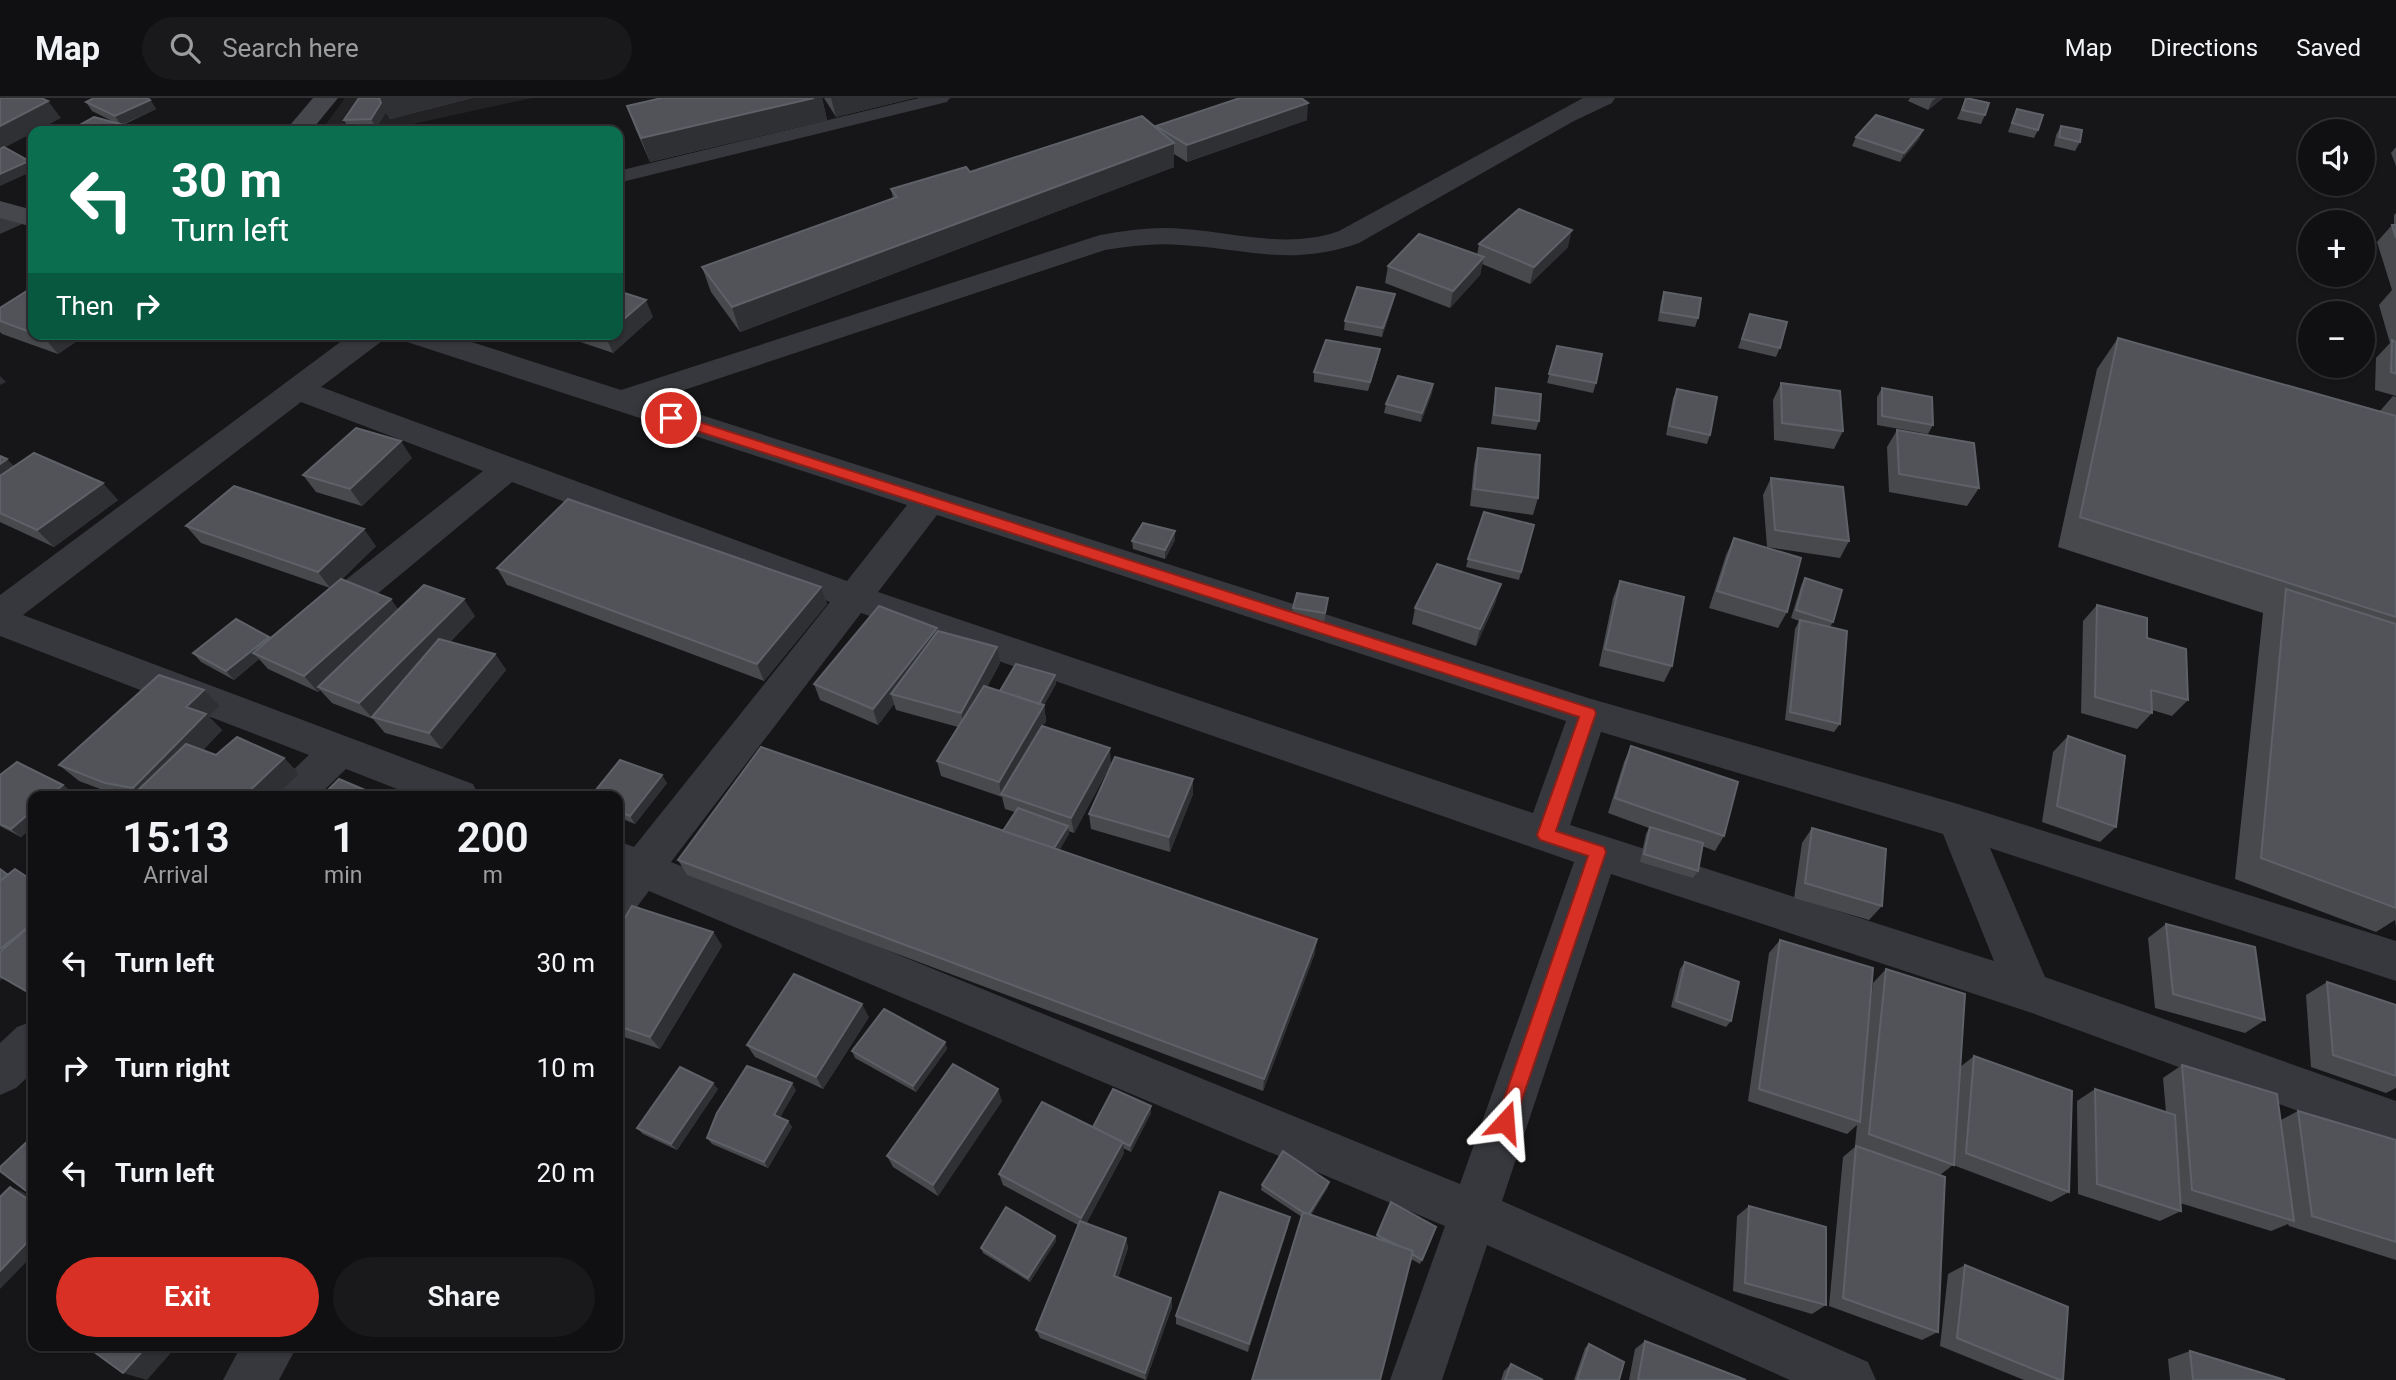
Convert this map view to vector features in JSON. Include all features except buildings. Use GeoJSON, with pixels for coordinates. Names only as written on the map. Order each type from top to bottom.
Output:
{"type":"FeatureCollection","features":[{"type":"Feature","properties":{"kind":"street"},"geometry":{"type":"LineString","coordinates":[[302,126],[326,98]]}},
{"type":"Feature","properties":{"kind":"street"},"geometry":{"type":"LineString","coordinates":[[619,401],[1100,243],[1162,236],[1267,249],[1301,250],[1328,246],[1349,237],[1565,116],[1603,98]]}},
{"type":"Feature","properties":{"kind":"street"},"geometry":{"type":"LineString","coordinates":[[0,614],[363,340]]}},
{"type":"Feature","properties":{"kind":"street"},"geometry":{"type":"LineString","coordinates":[[433,340],[1588,713],[1958,821],[2396,961]]}},
{"type":"Feature","properties":{"kind":"street"},"geometry":{"type":"LineString","coordinates":[[298,390],[854,597],[1546,835],[2029,992],[2396,1124]]}},
{"type":"Feature","properties":{"kind":"street"},"geometry":{"type":"LineString","coordinates":[[313,626],[508,468]]}},
{"type":"Feature","properties":{"kind":"street"},"geometry":{"type":"LineString","coordinates":[[930,499],[854,597],[626,876],[1474,1214],[1850,1380]]}},
{"type":"Feature","properties":{"kind":"street"},"geometry":{"type":"LineString","coordinates":[[0,621],[446,791]]}},
{"type":"Feature","properties":{"kind":"street"},"geometry":{"type":"LineString","coordinates":[[1546,835],[1588,713]]}},
{"type":"Feature","properties":{"kind":"street"},"geometry":{"type":"LineString","coordinates":[[297,791],[341,750]]}},
{"type":"Feature","properties":{"kind":"street"},"geometry":{"type":"LineString","coordinates":[[1958,821],[2029,992]]}},
{"type":"Feature","properties":{"kind":"street"},"geometry":{"type":"LineString","coordinates":[[1416,1380],[1598,852]]}},
{"type":"Feature","properties":{"kind":"street"},"geometry":{"type":"LineString","coordinates":[[0,1073],[28,1047]]}},
{"type":"Feature","properties":{"kind":"street"},"geometry":{"type":"LineString","coordinates":[[249,1380],[268,1351]]}},
{"type":"Feature","properties":{"kind":"lane"},"geometry":{"type":"LineString","coordinates":[[623,176],[941,98]]}},
{"type":"Feature","properties":{"kind":"shaded area"},"geometry":{"type":"Polygon","coordinates":[[[345,98],[532,98],[404,126],[325,126],[345,98]]]}},
{"type":"Feature","properties":{"kind":"route"},"geometry":{"type":"LineString","coordinates":[[671,418],[930,499],[1588,713],[1546,835],[1598,852],[1505,1122]]}}]}
